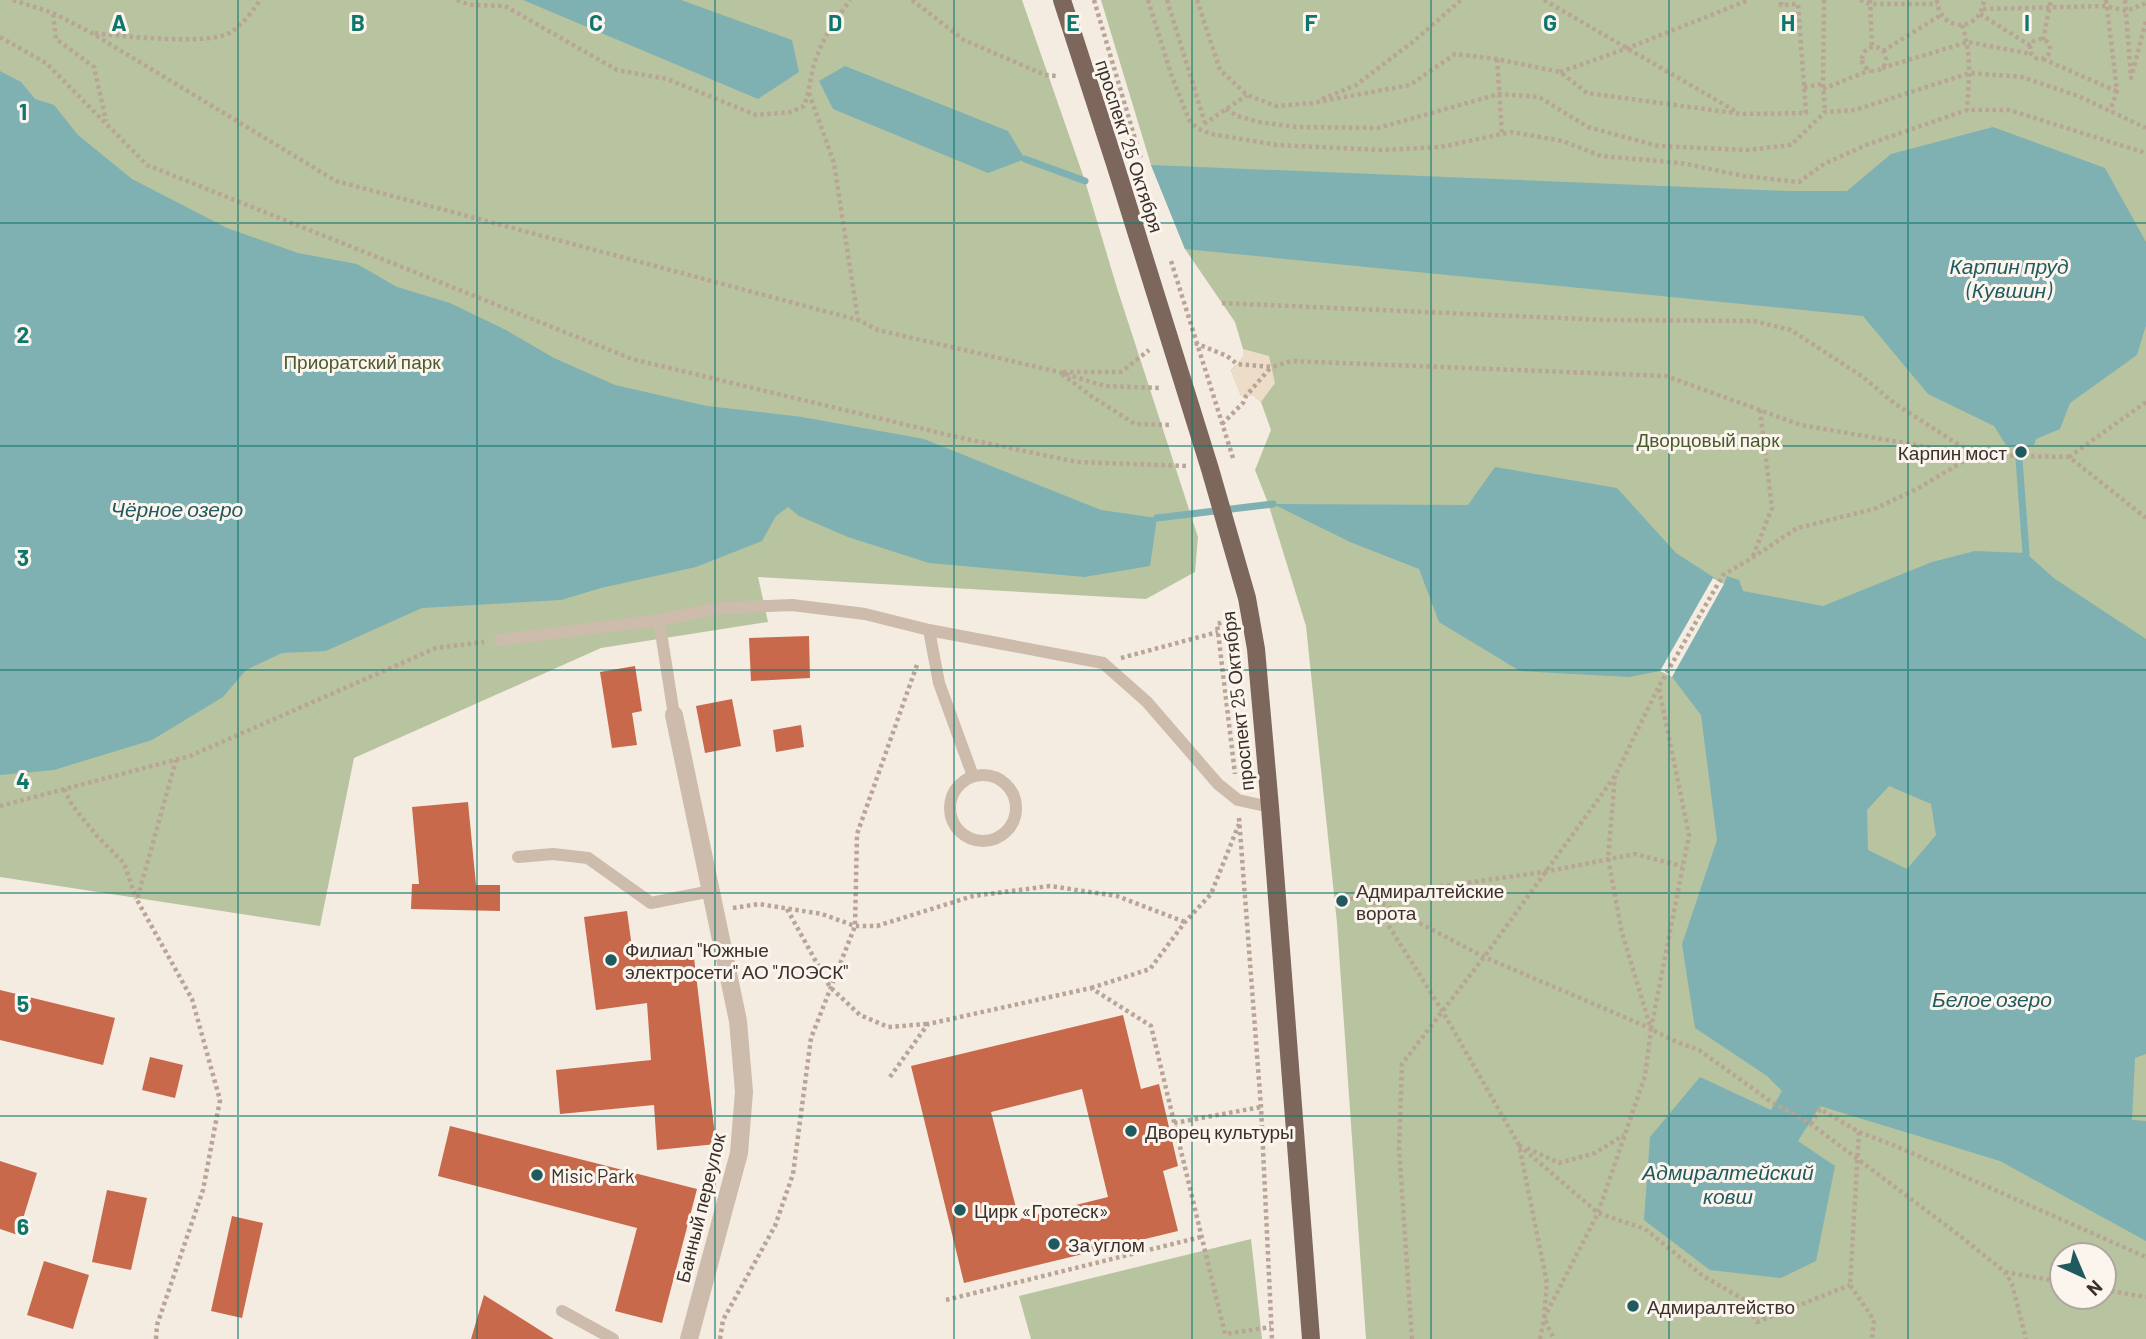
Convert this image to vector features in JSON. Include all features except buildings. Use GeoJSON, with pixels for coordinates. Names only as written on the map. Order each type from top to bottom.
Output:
{"type":"FeatureCollection","features":[{"type":"Feature","properties":{"kind":"main road","name":"проспект 25 Октября"},"geometry":{"type":"LineString","coordinates":[[1062,0],[1210,469],[1247,598],[1256,649],[1270,807],[1311,1339]]}},
{"type":"Feature","properties":{"kind":"street","name":"Банный переулок"},"geometry":{"type":"LineString","coordinates":[[674,715],[738,1021],[744,1091],[739,1153],[689,1339]]}},
{"type":"Feature","properties":{"kind":"lane"},"geometry":{"type":"LineString","coordinates":[[500,640],[659,620],[720,608],[792,605],[865,614],[929,630],[1103,663],[1147,702],[1218,784],[1238,800],[1270,807]]}},
{"type":"Feature","properties":{"kind":"lane"},"geometry":{"type":"LineString","coordinates":[[659,620],[674,715]]}},
{"type":"Feature","properties":{"kind":"lane"},"geometry":{"type":"LineString","coordinates":[[929,630],[939,683],[973,776]]}},
{"type":"Feature","properties":{"kind":"lane"},"geometry":{"type":"LineString","coordinates":[[973,776],[992,776],[1000,780],[1008,785],[1017,802],[1014,821],[1003,836],[985,842],[966,837],[953,823],[950,805],[957,787],[973,776]]}},
{"type":"Feature","properties":{"kind":"lane"},"geometry":{"type":"LineString","coordinates":[[518,857],[553,854],[587,858],[651,903],[711,891]]}},
{"type":"Feature","properties":{"kind":"lane"},"geometry":{"type":"LineString","coordinates":[[562,1311],[613,1339]]}},
{"type":"Feature","properties":{"kind":"path"},"geometry":{"type":"LineString","coordinates":[[13,0],[53,13],[90,32],[336,181],[858,320],[878,330],[1059,372],[1105,386],[1161,388]]}},
{"type":"Feature","properties":{"kind":"path"},"geometry":{"type":"LineString","coordinates":[[90,32],[132,38],[217,38],[230,33],[260,0]]}},
{"type":"Feature","properties":{"kind":"path"},"geometry":{"type":"LineString","coordinates":[[457,0],[470,5],[505,6],[617,70],[667,79],[756,115],[791,112],[804,106],[814,67],[827,33],[850,0]]}},
{"type":"Feature","properties":{"kind":"path"},"geometry":{"type":"LineString","coordinates":[[912,0],[964,40],[1045,75],[1056,76]]}},
{"type":"Feature","properties":{"kind":"path"},"geometry":{"type":"LineString","coordinates":[[1094,0],[1141,159]]}},
{"type":"Feature","properties":{"kind":"path"},"geometry":{"type":"LineString","coordinates":[[1148,0],[1167,63],[1189,120],[1197,128],[1211,134],[1277,145],[1441,148],[1511,132],[1563,141],[1601,156],[1681,163],[1744,176],[1800,182],[1824,164],[1866,145],[1966,110],[2009,110],[2146,153]]}},
{"type":"Feature","properties":{"kind":"path"},"geometry":{"type":"LineString","coordinates":[[1167,0],[1205,123]]}},
{"type":"Feature","properties":{"kind":"path"},"geometry":{"type":"LineString","coordinates":[[1197,0],[1220,70],[1247,95],[1276,106],[1312,103],[1410,85],[1455,54],[1497,59],[1560,72],[1587,93],[1741,114],[1806,113],[1798,4],[1791,2],[1781,5],[1781,0]]}},
{"type":"Feature","properties":{"kind":"path"},"geometry":{"type":"LineString","coordinates":[[1312,103],[1356,85],[1414,41],[1461,0]]}},
{"type":"Feature","properties":{"kind":"path"},"geometry":{"type":"LineString","coordinates":[[1544,0],[1741,114]]}},
{"type":"Feature","properties":{"kind":"path"},"geometry":{"type":"LineString","coordinates":[[1560,72],[1749,0]]}},
{"type":"Feature","properties":{"kind":"path"},"geometry":{"type":"LineString","coordinates":[[1824,0],[1825,112]]}},
{"type":"Feature","properties":{"kind":"path"},"geometry":{"type":"LineString","coordinates":[[1860,0],[1937,2],[1941,15],[1950,23],[1962,25],[1971,23],[1981,12],[1984,0]]}},
{"type":"Feature","properties":{"kind":"path"},"geometry":{"type":"LineString","coordinates":[[2042,40],[2051,0]]}},
{"type":"Feature","properties":{"kind":"path"},"geometry":{"type":"LineString","coordinates":[[2125,0],[2131,78],[2146,20]]}},
{"type":"Feature","properties":{"kind":"path"},"geometry":{"type":"LineString","coordinates":[[1870,2],[1872,46]]}},
{"type":"Feature","properties":{"kind":"path"},"geometry":{"type":"LineString","coordinates":[[1981,12],[2106,3],[2126,11],[2146,3]]}},
{"type":"Feature","properties":{"kind":"path"},"geometry":{"type":"LineString","coordinates":[[2106,3],[2117,91],[2110,111]]}},
{"type":"Feature","properties":{"kind":"path"},"geometry":{"type":"LineString","coordinates":[[1981,12],[2031,46],[2032,54]]}},
{"type":"Feature","properties":{"kind":"path"},"geometry":{"type":"LineString","coordinates":[[53,13],[56,39],[94,67],[107,123]]}},
{"type":"Feature","properties":{"kind":"path"},"geometry":{"type":"LineString","coordinates":[[1883,51],[1941,15]]}},
{"type":"Feature","properties":{"kind":"path"},"geometry":{"type":"LineString","coordinates":[[1962,25],[1968,42],[1970,73],[1966,110]]}},
{"type":"Feature","properties":{"kind":"path"},"geometry":{"type":"LineString","coordinates":[[0,37],[46,63],[147,165],[632,359],[1077,462],[1186,466]]}},
{"type":"Feature","properties":{"kind":"path"},"geometry":{"type":"LineString","coordinates":[[2031,46],[2037,40],[2048,43],[2050,49],[2043,59]]}},
{"type":"Feature","properties":{"kind":"path"},"geometry":{"type":"LineString","coordinates":[[1804,88],[1823,86],[1968,42],[2032,54],[2035,58],[2117,91]]}},
{"type":"Feature","properties":{"kind":"path"},"geometry":{"type":"LineString","coordinates":[[1870,70],[1862,61],[1863,54],[1872,46]]}},
{"type":"Feature","properties":{"kind":"path"},"geometry":{"type":"LineString","coordinates":[[1872,46],[1883,51],[1885,63],[1882,68]]}},
{"type":"Feature","properties":{"kind":"path"},"geometry":{"type":"LineString","coordinates":[[1497,59],[1502,134]]}},
{"type":"Feature","properties":{"kind":"path"},"geometry":{"type":"LineString","coordinates":[[1226,109],[1237,116],[1271,124],[1378,128],[1499,93],[1539,97],[1588,127],[1658,146],[1747,150],[1791,145],[1825,112],[1855,110],[1970,73],[2022,77],[2078,96],[2146,128]]}},
{"type":"Feature","properties":{"kind":"path"},"geometry":{"type":"LineString","coordinates":[[809,93],[834,163],[858,320]]}},
{"type":"Feature","properties":{"kind":"path"},"geometry":{"type":"LineString","coordinates":[[1197,128],[1247,95]]}},
{"type":"Feature","properties":{"kind":"path"},"geometry":{"type":"LineString","coordinates":[[1171,261],[1234,461]]}},
{"type":"Feature","properties":{"kind":"path"},"geometry":{"type":"LineString","coordinates":[[1222,303],[1604,320],[1754,321],[1791,330],[1863,377],[1894,403],[1977,455]]}},
{"type":"Feature","properties":{"kind":"path"},"geometry":{"type":"LineString","coordinates":[[1195,343],[1227,356],[1237,364],[1272,367],[1291,361],[1666,376],[1801,425],[1977,455],[2066,457],[2146,402]]}},
{"type":"Feature","properties":{"kind":"path"},"geometry":{"type":"LineString","coordinates":[[1059,372],[1121,372],[1149,349]]}},
{"type":"Feature","properties":{"kind":"path"},"geometry":{"type":"LineString","coordinates":[[1222,424],[1272,367]]}},
{"type":"Feature","properties":{"kind":"path"},"geometry":{"type":"LineString","coordinates":[[1059,372],[1135,424],[1172,425]]}},
{"type":"Feature","properties":{"kind":"path"},"geometry":{"type":"LineString","coordinates":[[1752,558],[1772,508],[1760,410]]}},
{"type":"Feature","properties":{"kind":"path"},"geometry":{"type":"LineString","coordinates":[[1412,1339],[1399,1148],[1402,1064],[1484,957],[1615,776],[1658,688],[1723,575],[1797,528],[1874,509],[1917,489],[1977,455]]}},
{"type":"Feature","properties":{"kind":"path"},"geometry":{"type":"LineString","coordinates":[[2066,457],[2146,518]]}},
{"type":"Feature","properties":{"kind":"path"},"geometry":{"type":"LineString","coordinates":[[1226,603],[1227,615],[1224,622],[1217,624],[1240,823],[1261,1107],[1272,1339]]}},
{"type":"Feature","properties":{"kind":"path"},"geometry":{"type":"LineString","coordinates":[[720,1339],[723,1320],[775,1226],[793,1174],[811,1038],[855,926],[857,834],[929,630]]}},
{"type":"Feature","properties":{"kind":"path"},"geometry":{"type":"LineString","coordinates":[[1103,663],[1218,632]]}},
{"type":"Feature","properties":{"kind":"path"},"geometry":{"type":"LineString","coordinates":[[0,806],[190,756],[436,648],[500,640]]}},
{"type":"Feature","properties":{"kind":"path"},"geometry":{"type":"LineString","coordinates":[[1544,1318],[1598,1213],[1645,1076],[1651,1029],[1689,835],[1658,688]]}},
{"type":"Feature","properties":{"kind":"path"},"geometry":{"type":"LineString","coordinates":[[137,900],[176,760]]}},
{"type":"Feature","properties":{"kind":"path"},"geometry":{"type":"LineString","coordinates":[[1615,776],[1608,858],[1622,933],[1651,1029]]}},
{"type":"Feature","properties":{"kind":"path"},"geometry":{"type":"LineString","coordinates":[[64,789],[72,805],[97,836],[124,863],[137,900],[192,999],[220,1100],[203,1190],[157,1325],[156,1339]]}},
{"type":"Feature","properties":{"kind":"path"},"geometry":{"type":"LineString","coordinates":[[787,909],[830,987],[860,1015],[888,1027],[928,1024],[1091,988],[1150,969],[1185,922],[1211,894],[1240,823]]}},
{"type":"Feature","properties":{"kind":"path"},"geometry":{"type":"LineString","coordinates":[[1350,899],[1544,872],[1635,854],[1682,866]]}},
{"type":"Feature","properties":{"kind":"path"},"geometry":{"type":"LineString","coordinates":[[759,904],[822,914],[855,926],[877,926],[973,896],[1050,886],[1117,896],[1185,922]]}},
{"type":"Feature","properties":{"kind":"path"},"geometry":{"type":"LineString","coordinates":[[1370,896],[1484,957],[1699,1050],[1770,1101],[1811,1124],[1955,1231],[2005,1272],[2012,1284],[2026,1339]]}},
{"type":"Feature","properties":{"kind":"path"},"geometry":{"type":"LineString","coordinates":[[1370,896],[1443,1012],[1520,1145],[1598,1213],[1645,1229],[1703,1276],[1743,1298],[1757,1322],[1850,1285]]}},
{"type":"Feature","properties":{"kind":"path"},"geometry":{"type":"LineString","coordinates":[[1091,988],[1151,1026],[1225,1335],[1271,1326]]}},
{"type":"Feature","properties":{"kind":"path"},"geometry":{"type":"LineString","coordinates":[[890,1077],[928,1024]]}},
{"type":"Feature","properties":{"kind":"path"},"geometry":{"type":"LineString","coordinates":[[1174,1123],[1261,1107]]}},
{"type":"Feature","properties":{"kind":"path"},"geometry":{"type":"LineString","coordinates":[[1811,1124],[1820,1109],[1860,1132],[1898,1146],[2146,1257]]}},
{"type":"Feature","properties":{"kind":"path"},"geometry":{"type":"LineString","coordinates":[[1860,1132],[1850,1285],[1874,1320],[1872,1339]]}},
{"type":"Feature","properties":{"kind":"path"},"geometry":{"type":"LineString","coordinates":[[1520,1145],[1559,1163],[1595,1153],[1625,1135]]}},
{"type":"Feature","properties":{"kind":"path"},"geometry":{"type":"LineString","coordinates":[[1520,1145],[1547,1283],[1540,1339]]}},
{"type":"Feature","properties":{"kind":"path"},"geometry":{"type":"LineString","coordinates":[[946,1300],[1201,1237]]}},
{"type":"Feature","properties":{"kind":"path"},"geometry":{"type":"LineString","coordinates":[[2005,1272],[2048,1280]]}},
{"type":"Feature","properties":{"kind":"path"},"geometry":{"type":"LineString","coordinates":[[2118,1292],[2146,1297]]}},
{"type":"Feature","properties":{"kind":"path"},"geometry":{"type":"LineString","coordinates":[[1544,1318],[1554,1339]]}},
{"type":"Feature","properties":{"kind":"green space","name":"Приоратский парк"},"geometry":{"type":"Polygon","coordinates":[[[0,0],[1022,0],[1085,181],[1198,537],[1195,572],[1146,599],[758,577],[768,622],[601,648],[354,758],[320,926],[0,877],[0,0]]]}},
{"type":"Feature","properties":{"kind":"green space","name":"Дворцовый парк"},"geometry":{"type":"Polygon","coordinates":[[[1101,0],[2146,0],[2146,1339],[1366,1339],[1337,923],[1306,626],[1268,503],[1255,470],[1271,430],[1261,402],[1254,396],[1241,396],[1231,370],[1243,357],[1235,322],[1185,249],[1151,165],[1101,0]]]}},
{"type":"Feature","properties":{"kind":"green space"},"geometry":{"type":"Polygon","coordinates":[[[1251,1239],[1262,1339],[1031,1339],[1019,1296],[1251,1239]]]}},
{"type":"Feature","properties":{"kind":"shaded area"},"geometry":{"type":"Polygon","coordinates":[[[1243,349],[1269,356],[1275,383],[1261,402],[1254,396],[1241,396],[1231,370],[1243,357],[1243,349]]]}},
{"type":"Feature","properties":{"kind":"water"},"geometry":{"type":"Polygon","coordinates":[[[523,0],[681,0],[792,40],[799,72],[758,99],[523,0]]]}},
{"type":"Feature","properties":{"kind":"water"},"geometry":{"type":"Polygon","coordinates":[[[845,66],[1008,131],[1025,159],[988,173],[833,109],[819,81],[845,66]]]}},
{"type":"Feature","properties":{"kind":"water","name":"Чёрное озеро"},"geometry":{"type":"Polygon","coordinates":[[[0,71],[21,82],[35,99],[54,105],[78,135],[132,179],[227,228],[298,253],[357,264],[397,287],[450,303],[506,330],[554,358],[615,385],[707,406],[802,417],[924,439],[1101,510],[1157,518],[1150,566],[1084,577],[929,563],[848,537],[799,516],[788,507],[776,516],[762,541],[696,567],[601,588],[561,600],[422,608],[326,651],[282,653],[246,670],[223,697],[152,740],[54,770],[0,775],[0,71]]]}},
{"type":"Feature","properties":{"kind":"water","name":"Карпин пруд (Кувшин)"},"geometry":{"type":"Polygon","coordinates":[[[1993,127],[2105,168],[2146,242],[2146,325],[2137,355],[2070,403],[2060,429],[2036,439],[2034,445],[2006,445],[1994,426],[1928,394],[1863,316],[1185,249],[1151,165],[1788,191],[1847,191],[1891,154],[1993,127]]]}},
{"type":"Feature","properties":{"kind":"water","name":"Белое озеро"},"geometry":{"type":"Polygon","coordinates":[[[1495,467],[1617,488],[1676,553],[1724,584],[1727,576],[1739,580],[1743,591],[1823,606],[1932,562],[1975,551],[2026,553],[2055,579],[2146,639],[2146,1054],[2135,1058],[2132,1120],[2146,1121],[2146,1241],[2000,1161],[1820,1106],[1798,1141],[1835,1166],[1816,1261],[1781,1278],[1710,1270],[1644,1220],[1650,1137],[1700,1077],[1771,1110],[1782,1091],[1767,1076],[1695,1028],[1682,944],[1717,840],[1701,715],[1672,677],[1660,671],[1629,677],[1520,671],[1439,622],[1419,569],[1350,542],[1273,504],[1468,505],[1495,467]],[[1889,786],[1867,810],[1868,850],[1907,869],[1936,835],[1931,804],[1889,786]]]}},
{"type":"Feature","properties":{"kind":"pier"},"geometry":{"type":"Polygon","coordinates":[[[1713,578],[1724,584],[1672,677],[1660,671],[1713,578]]]}},
{"type":"Feature","properties":{"kind":"waterway"},"geometry":{"type":"LineString","coordinates":[[1025,159],[1085,181]]}},
{"type":"Feature","properties":{"kind":"waterway"},"geometry":{"type":"LineString","coordinates":[[2018,446],[2026,553]]}},
{"type":"Feature","properties":{"kind":"waterway"},"geometry":{"type":"LineString","coordinates":[[1157,518],[1273,504]]}},
{"type":"Feature","properties":{"kind":"place","name":"Карпин мост"},"geometry":{"type":"Point","coordinates":[2021,452]}},
{"type":"Feature","properties":{"kind":"place","name":"Адмиралтейские ворота"},"geometry":{"type":"Point","coordinates":[1342,901]}},
{"type":"Feature","properties":{"kind":"place","name":"Филиал \"Южные электросети\" АО \"ЛОЭСК\""},"geometry":{"type":"Point","coordinates":[611,960]}},
{"type":"Feature","properties":{"kind":"place","name":"Дворец культуры"},"geometry":{"type":"Point","coordinates":[1131,1131]}},
{"type":"Feature","properties":{"kind":"place","name":"Misic Park"},"geometry":{"type":"Point","coordinates":[537,1175]}},
{"type":"Feature","properties":{"kind":"place","name":"Цирк «Гротеск»"},"geometry":{"type":"Point","coordinates":[960,1210]}},
{"type":"Feature","properties":{"kind":"place","name":"За углом"},"geometry":{"type":"Point","coordinates":[1054,1244]}},
{"type":"Feature","properties":{"kind":"place","name":"Адмиралтейство"},"geometry":{"type":"Point","coordinates":[1633,1306]}},
{"type":"Feature","properties":{"kind":"water label","name":"Адмиралтейский ковш"},"geometry":{"type":"Point","coordinates":[1728,1183]}}]}
